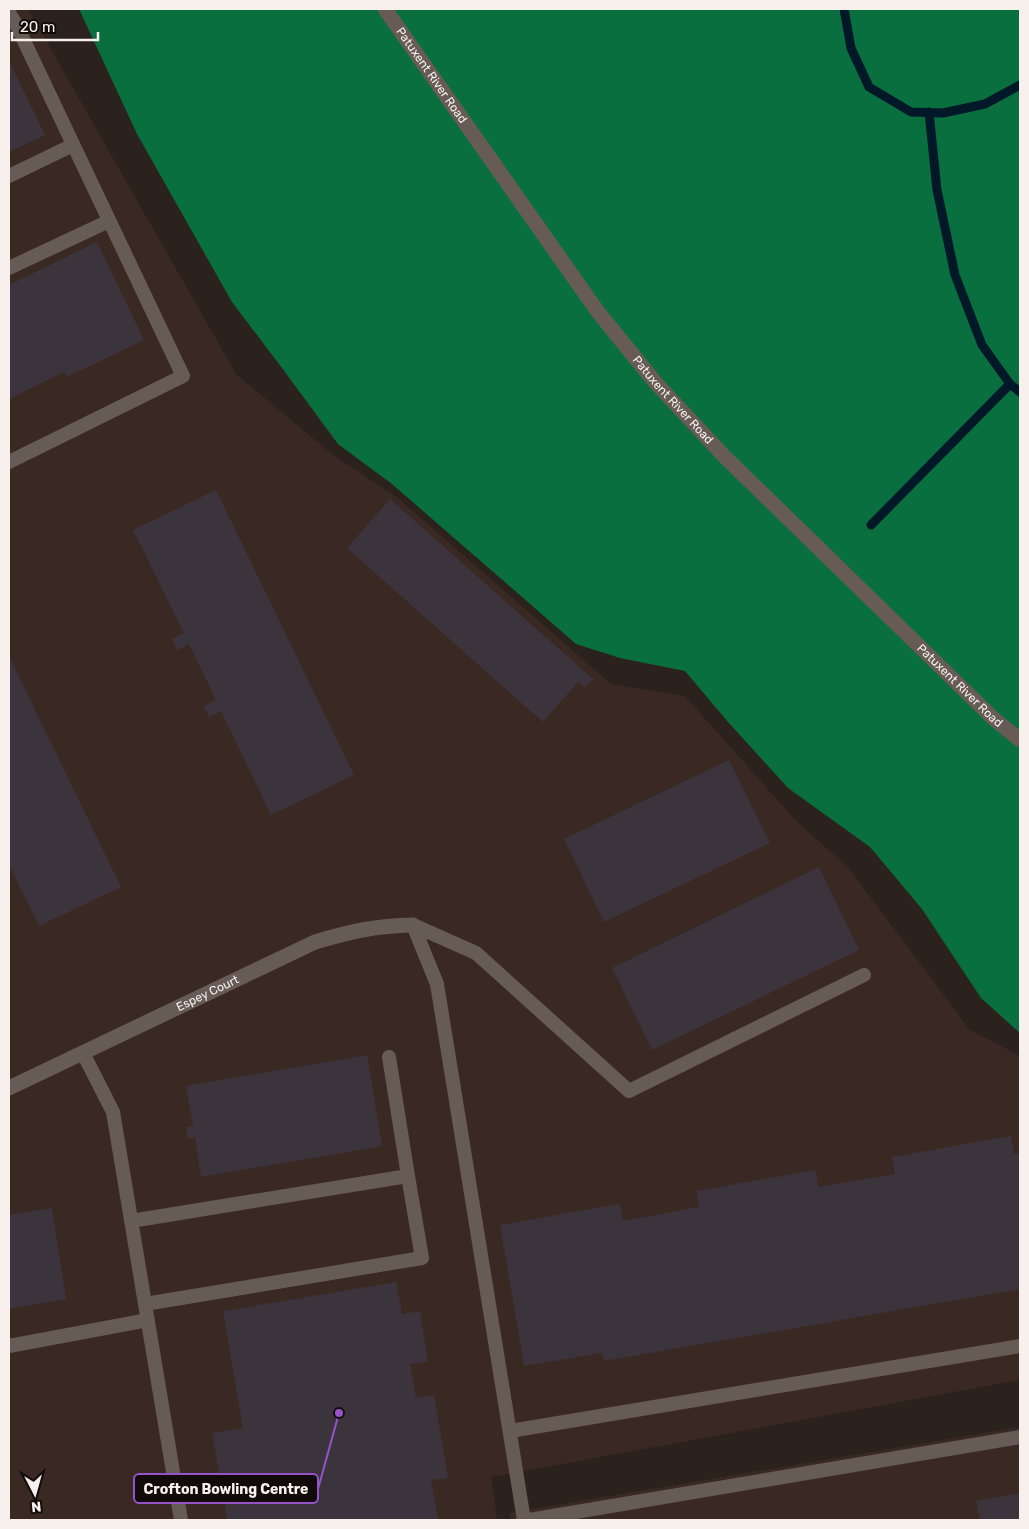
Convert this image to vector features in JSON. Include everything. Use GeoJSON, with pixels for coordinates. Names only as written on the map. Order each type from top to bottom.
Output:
{"type":"FeatureCollection","features":[{"type":"Feature","properties":{"kind":"street","name":"Patuxent River Road"},"geometry":{"type":"LineString","coordinates":[[385,9],[582,289],[654,382],[730,462],[994,719],[1020,740]]}},
{"type":"Feature","properties":{"kind":"street","name":"Espey Court"},"geometry":{"type":"LineString","coordinates":[[9,1088],[316,942],[361,929],[413,925]]}},
{"type":"Feature","properties":{"kind":"lane"},"geometry":{"type":"LineString","coordinates":[[9,13],[16,24],[183,376],[9,462]]}},
{"type":"Feature","properties":{"kind":"lane"},"geometry":{"type":"LineString","coordinates":[[9,176],[73,145]]}},
{"type":"Feature","properties":{"kind":"lane"},"geometry":{"type":"LineString","coordinates":[[9,268],[109,220]]}},
{"type":"Feature","properties":{"kind":"lane"},"geometry":{"type":"LineString","coordinates":[[413,925],[476,953],[629,1091],[864,974]]}},
{"type":"Feature","properties":{"kind":"lane"},"geometry":{"type":"LineString","coordinates":[[413,925],[437,984],[524,1520]]}},
{"type":"Feature","properties":{"kind":"lane"},"geometry":{"type":"LineString","coordinates":[[83,1053],[113,1112],[181,1520]]}},
{"type":"Feature","properties":{"kind":"lane"},"geometry":{"type":"LineString","coordinates":[[145,1304],[422,1258],[389,1057]]}},
{"type":"Feature","properties":{"kind":"lane"},"geometry":{"type":"LineString","coordinates":[[131,1222],[408,1176]]}},
{"type":"Feature","properties":{"kind":"lane"},"geometry":{"type":"LineString","coordinates":[[9,1346],[148,1320]]}},
{"type":"Feature","properties":{"kind":"lane"},"geometry":{"type":"LineString","coordinates":[[510,1431],[1020,1346]]}},
{"type":"Feature","properties":{"kind":"lane"},"geometry":{"type":"LineString","coordinates":[[529,1520],[1020,1437]]}},
{"type":"Feature","properties":{"kind":"shaded area"},"geometry":{"type":"Polygon","coordinates":[[[9,9],[28,9],[236,374],[333,455],[398,498],[611,684],[685,696],[799,824],[848,867],[970,1030],[1020,1056],[1020,1380],[491,1477],[497,1520],[9,1520],[9,9]]]}},
{"type":"Feature","properties":{"kind":"shaded area"},"geometry":{"type":"Polygon","coordinates":[[[1020,1427],[1020,1520],[510,1520],[509,1513],[1020,1427]]]}},
{"type":"Feature","properties":{"kind":"green space"},"geometry":{"type":"Polygon","coordinates":[[[79,9],[1020,9],[1020,1033],[981,998],[922,909],[870,847],[788,788],[685,671],[620,658],[576,644],[392,484],[338,444],[232,302],[137,134],[79,9]]]}},
{"type":"Feature","properties":{"kind":"building"},"geometry":{"type":"Polygon","coordinates":[[[9,61],[45,135],[9,152],[9,61]]]}},
{"type":"Feature","properties":{"kind":"building"},"geometry":{"type":"Polygon","coordinates":[[[97,242],[144,340],[67,377],[64,372],[9,399],[9,285],[97,242]]]}},
{"type":"Feature","properties":{"kind":"building"},"geometry":{"type":"Polygon","coordinates":[[[216,490],[354,775],[271,815],[221,711],[209,717],[204,706],[216,700],[189,644],[177,650],[172,639],[184,633],[133,530],[216,490]]]}},
{"type":"Feature","properties":{"kind":"building"},"geometry":{"type":"Polygon","coordinates":[[[390,499],[593,679],[584,687],[578,682],[543,722],[347,548],[390,499]]]}},
{"type":"Feature","properties":{"kind":"building"},"geometry":{"type":"Polygon","coordinates":[[[9,656],[121,887],[39,926],[9,865],[9,656]]]}},
{"type":"Feature","properties":{"kind":"building"},"geometry":{"type":"Polygon","coordinates":[[[729,760],[770,843],[604,922],[564,839],[729,760]]]}},
{"type":"Feature","properties":{"kind":"building"},"geometry":{"type":"Polygon","coordinates":[[[819,867],[859,950],[652,1050],[612,968],[819,867]]]}},
{"type":"Feature","properties":{"kind":"building"},"geometry":{"type":"Polygon","coordinates":[[[367,1055],[382,1146],[201,1177],[195,1137],[188,1139],[186,1127],[193,1126],[186,1086],[367,1055]]]}},
{"type":"Feature","properties":{"kind":"building"},"geometry":{"type":"Polygon","coordinates":[[[1011,1136],[1014,1154],[1020,1153],[1020,1289],[604,1361],[602,1353],[524,1366],[500,1225],[620,1204],[623,1221],[699,1207],[696,1191],[816,1170],[818,1187],[895,1174],[892,1157],[1011,1136]]]}},
{"type":"Feature","properties":{"kind":"building"},"geometry":{"type":"Polygon","coordinates":[[[52,1208],[66,1299],[9,1309],[9,1215],[52,1208]]]}},
{"type":"Feature","properties":{"kind":"building"},"geometry":{"type":"Polygon","coordinates":[[[396,1282],[402,1314],[420,1311],[428,1361],[410,1364],[416,1398],[434,1395],[448,1478],[431,1480],[438,1520],[227,1520],[212,1433],[243,1428],[223,1311],[396,1282]]]}},
{"type":"Feature","properties":{"kind":"building"},"geometry":{"type":"Polygon","coordinates":[[[1020,1493],[1020,1520],[980,1520],[976,1501],[1020,1493]]]}},
{"type":"Feature","properties":{"kind":"waterway"},"geometry":{"type":"LineString","coordinates":[[844,9],[851,48],[869,87],[911,112],[943,113],[985,104],[1020,85]]}},
{"type":"Feature","properties":{"kind":"waterway"},"geometry":{"type":"LineString","coordinates":[[929,112],[937,190],[955,275],[982,345],[1010,384],[1020,392]]}},
{"type":"Feature","properties":{"kind":"waterway"},"geometry":{"type":"LineString","coordinates":[[871,525],[1010,384]]}},
{"type":"Feature","properties":{"kind":"place","name":"Crofton Bowling Centre"},"geometry":{"type":"Point","coordinates":[339,1413]}}]}
